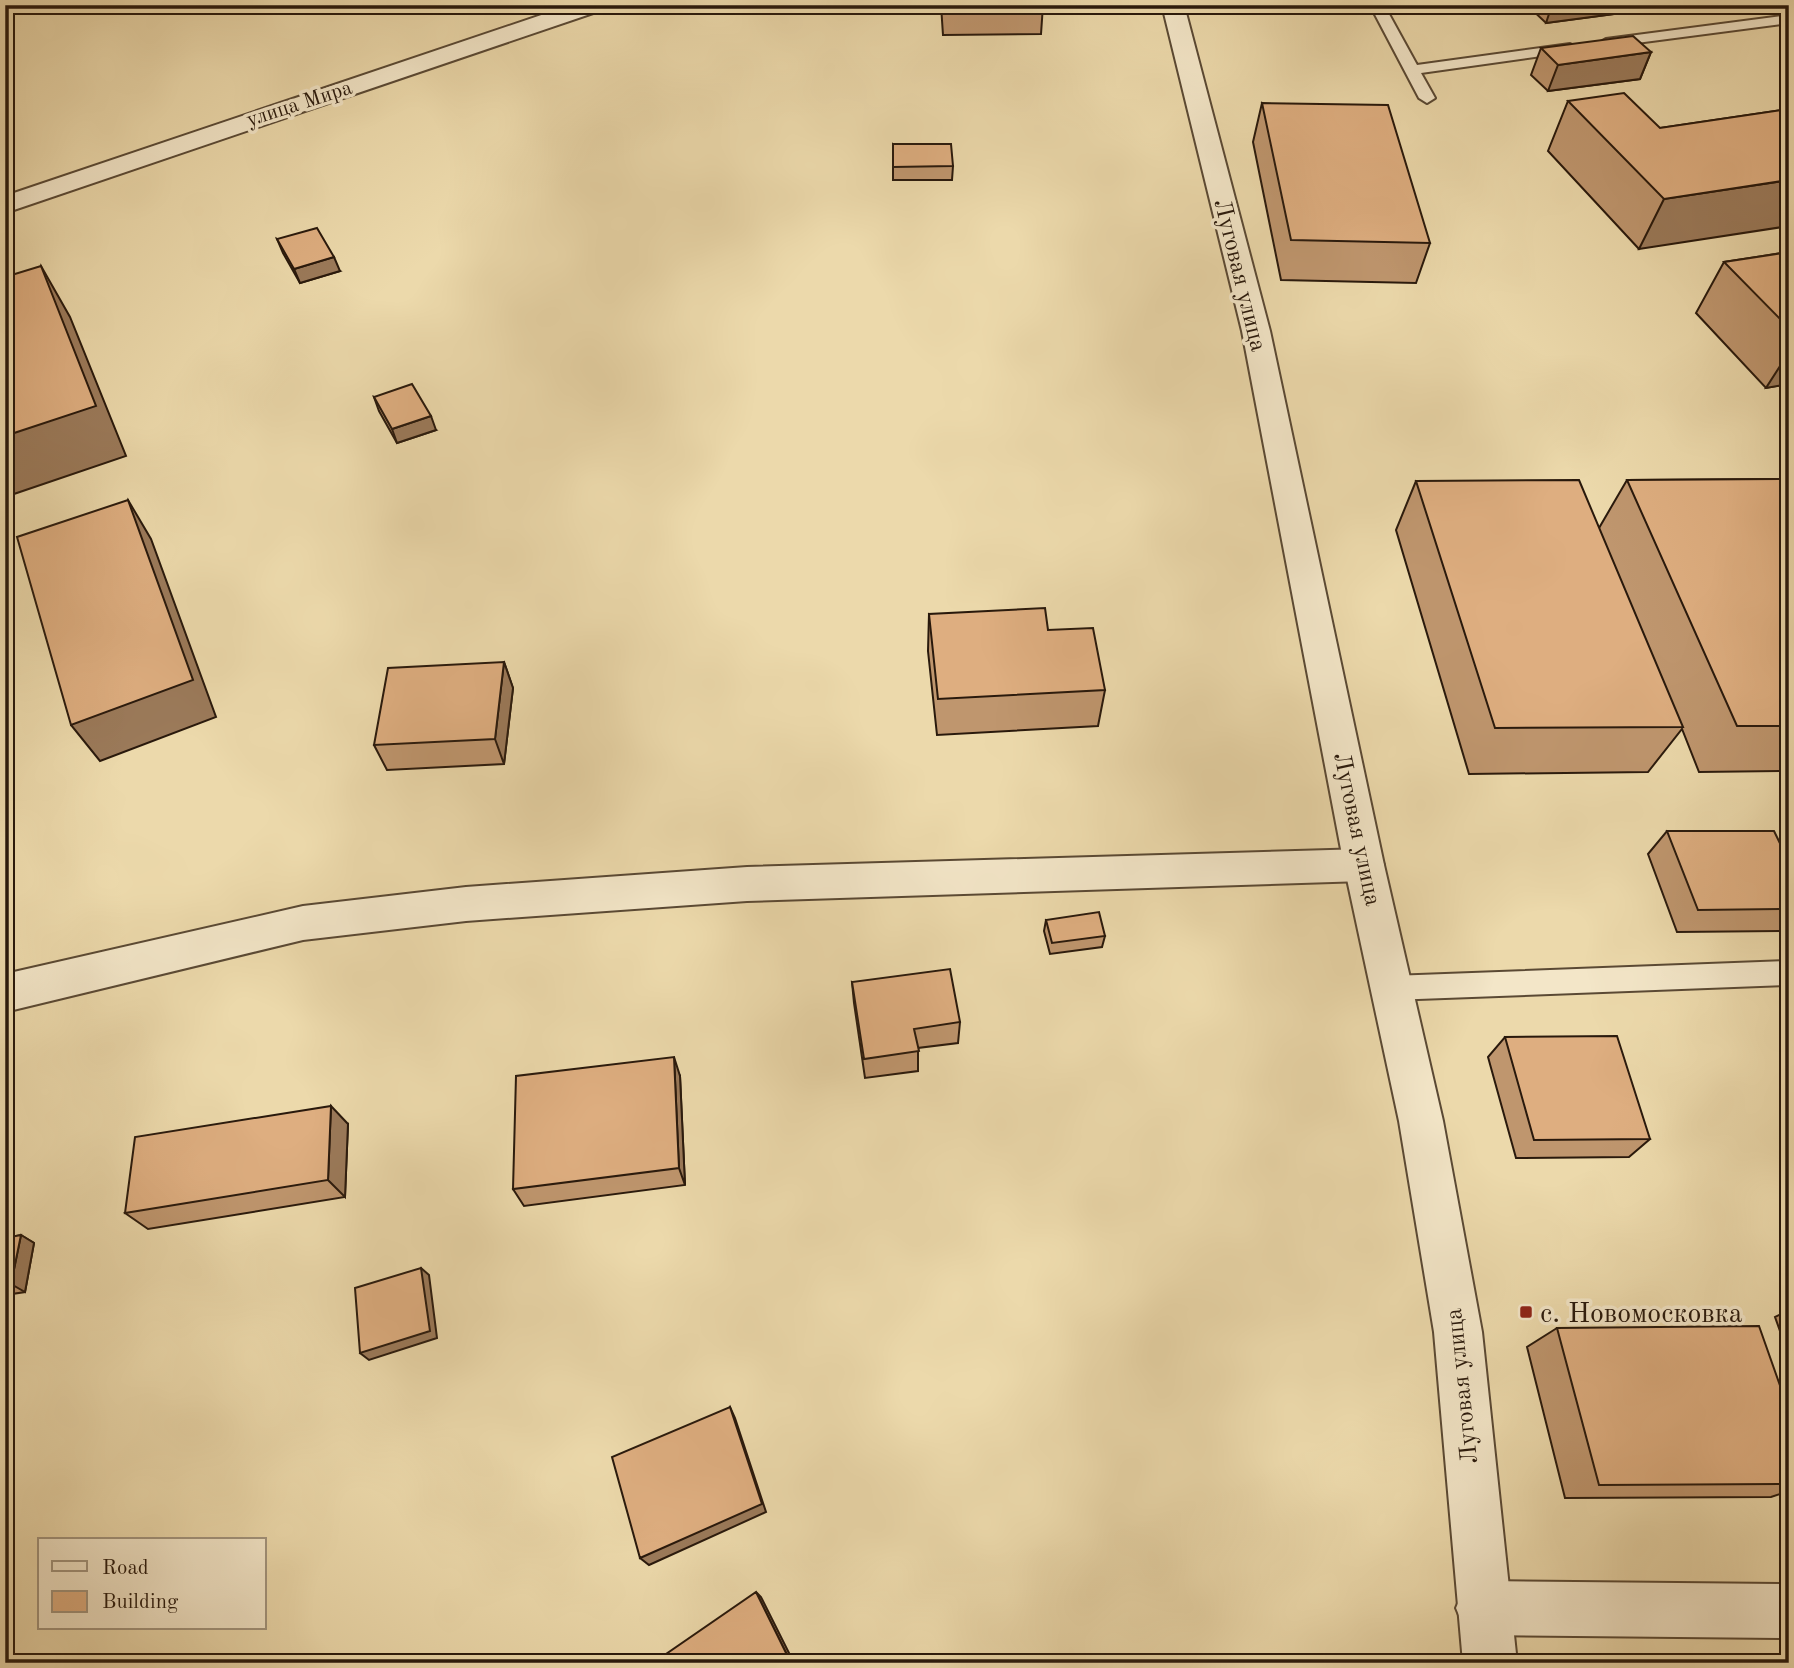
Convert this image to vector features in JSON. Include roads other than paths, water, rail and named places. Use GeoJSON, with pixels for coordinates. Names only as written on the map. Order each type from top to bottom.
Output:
{"type":"FeatureCollection","features":[{"type":"Feature","properties":{"kind":"street","name":"улица Мира"},"geometry":{"type":"LineString","coordinates":[[5,205],[594,5]]}},
{"type":"Feature","properties":{"kind":"street","name":"Луговая улица"},"geometry":{"type":"LineString","coordinates":[[1173,5],[1256,331],[1364,865],[1421,1121],[1458,1332],[1490,1663]]}},
{"type":"Feature","properties":{"kind":"street"},"geometry":{"type":"LineString","coordinates":[[5,993],[303,923],[466,904],[747,884],[1364,865]]}},
{"type":"Feature","properties":{"kind":"street"},"geometry":{"type":"LineString","coordinates":[[1483,1608],[1789,1611]]}},
{"type":"Feature","properties":{"kind":"lane"},"geometry":{"type":"LineString","coordinates":[[1377,5],[1427,98]]}},
{"type":"Feature","properties":{"kind":"lane"},"geometry":{"type":"LineString","coordinates":[[1412,70],[1789,19]]}},
{"type":"Feature","properties":{"kind":"lane"},"geometry":{"type":"LineString","coordinates":[[1391,988],[1789,974]]}},
{"type":"Feature","properties":{"kind":"place","name":"с. Новомосковка"},"geometry":{"type":"Point","coordinates":[1526,1312]}}]}
